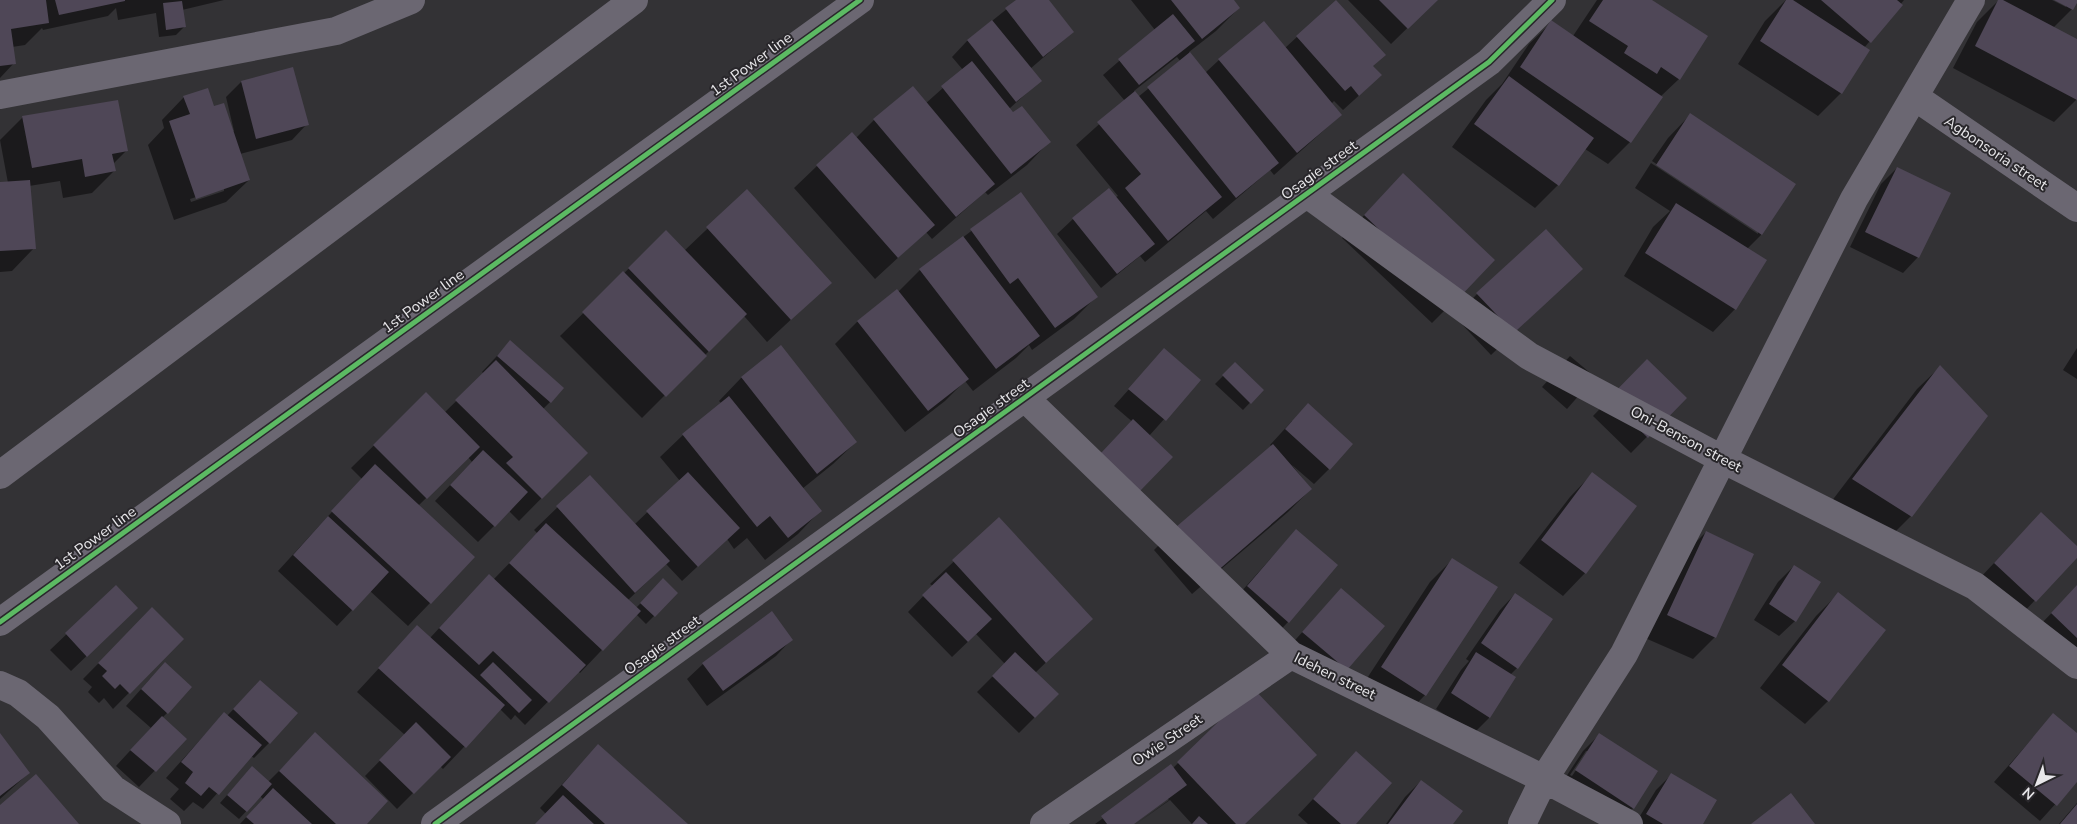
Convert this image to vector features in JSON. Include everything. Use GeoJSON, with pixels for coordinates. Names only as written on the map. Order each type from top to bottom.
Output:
{"type":"FeatureCollection","features":[{"type":"Feature","properties":{"kind":"street"},"geometry":{"type":"LineString","coordinates":[[0,95],[336,31],[411,0]]}},
{"type":"Feature","properties":{"kind":"street"},"geometry":{"type":"LineString","coordinates":[[0,475],[634,0]]}},
{"type":"Feature","properties":{"kind":"street","name":"1st Power line"},"geometry":{"type":"LineString","coordinates":[[0,622],[860,0]]}},
{"type":"Feature","properties":{"kind":"street","name":"Osagie street"},"geometry":{"type":"LineString","coordinates":[[435,824],[1489,62],[1552,0]]}},
{"type":"Feature","properties":{"kind":"street"},"geometry":{"type":"LineString","coordinates":[[1522,824],[1544,779],[1624,654],[1724,460],[1854,199],[1972,0]]}},
{"type":"Feature","properties":{"kind":"street","name":"Agbonsoria street"},"geometry":{"type":"LineString","coordinates":[[1915,98],[2077,208]]}},
{"type":"Feature","properties":{"kind":"street","name":"Oni-Benson street"},"geometry":{"type":"LineString","coordinates":[[1307,194],[1529,356],[1724,460],[1975,586],[2077,665]]}},
{"type":"Feature","properties":{"kind":"street","name":"Idehen street"},"geometry":{"type":"LineString","coordinates":[[1026,398],[1291,655],[1544,779],[1629,824]]}},
{"type":"Feature","properties":{"kind":"street","name":"Owie Street"},"geometry":{"type":"LineString","coordinates":[[1044,824],[1291,655]]}},
{"type":"Feature","properties":{"kind":"street"},"geometry":{"type":"LineString","coordinates":[[0,685],[18,693],[48,717],[114,789],[161,823]]}},
{"type":"Feature","properties":{"kind":"building"},"geometry":{"type":"Polygon","coordinates":[[[0,0],[46,0],[49,23],[11,29],[16,64],[0,66],[0,0]]]}},
{"type":"Feature","properties":{"kind":"building"},"geometry":{"type":"Polygon","coordinates":[[[55,0],[125,0],[125,1],[59,15],[55,0]]]}},
{"type":"Feature","properties":{"kind":"building"},"geometry":{"type":"Polygon","coordinates":[[[1016,0],[1049,0],[1074,32],[1043,57],[1005,8],[1016,0]]]}},
{"type":"Feature","properties":{"kind":"building"},"geometry":{"type":"Polygon","coordinates":[[[1171,0],[1234,0],[1240,8],[1202,39],[1171,0]]]}},
{"type":"Feature","properties":{"kind":"building"},"geometry":{"type":"Polygon","coordinates":[[[1336,0],[1386,55],[1373,66],[1382,75],[1359,96],[1351,86],[1345,91],[1296,36],[1336,0]]]}},
{"type":"Feature","properties":{"kind":"building"},"geometry":{"type":"Polygon","coordinates":[[[1379,0],[1438,0],[1408,29],[1379,0]]]}},
{"type":"Feature","properties":{"kind":"building"},"geometry":{"type":"Polygon","coordinates":[[[1603,0],[1652,0],[1708,36],[1680,80],[1661,67],[1657,74],[1624,53],[1628,46],[1589,21],[1603,0]]]}},
{"type":"Feature","properties":{"kind":"building"},"geometry":{"type":"Polygon","coordinates":[[[1786,0],[1793,0],[1870,50],[1842,94],[1760,41],[1786,0]]]}},
{"type":"Feature","properties":{"kind":"building"},"geometry":{"type":"Polygon","coordinates":[[[1821,0],[1897,0],[1903,5],[1871,43],[1821,0]]]}},
{"type":"Feature","properties":{"kind":"building"},"geometry":{"type":"Polygon","coordinates":[[[1998,0],[2003,0],[2077,39],[2077,100],[1975,46],[1998,0]]]}},
{"type":"Feature","properties":{"kind":"building"},"geometry":{"type":"Polygon","coordinates":[[[2054,0],[2077,0],[2077,3],[2073,10],[2054,0]]]}},
{"type":"Feature","properties":{"kind":"building"},"geometry":{"type":"Polygon","coordinates":[[[182,1],[186,27],[166,30],[163,3],[182,1]]]}},
{"type":"Feature","properties":{"kind":"building"},"geometry":{"type":"Polygon","coordinates":[[[1173,14],[1195,41],[1139,85],[1118,59],[1173,14]]]}},
{"type":"Feature","properties":{"kind":"building"},"geometry":{"type":"Polygon","coordinates":[[[992,20],[1042,81],[1016,102],[967,40],[992,20]]]}},
{"type":"Feature","properties":{"kind":"building"},"geometry":{"type":"Polygon","coordinates":[[[1551,20],[1663,97],[1631,143],[1520,67],[1551,20]]]}},
{"type":"Feature","properties":{"kind":"building"},"geometry":{"type":"Polygon","coordinates":[[[1264,21],[1342,115],[1297,153],[1218,59],[1264,21]]]}},
{"type":"Feature","properties":{"kind":"building"},"geometry":{"type":"Polygon","coordinates":[[[1190,52],[1279,163],[1236,198],[1147,87],[1190,52]]]}},
{"type":"Feature","properties":{"kind":"building"},"geometry":{"type":"Polygon","coordinates":[[[972,61],[1013,112],[1022,106],[1051,142],[1011,174],[941,86],[972,61]]]}},
{"type":"Feature","properties":{"kind":"building"},"geometry":{"type":"Polygon","coordinates":[[[293,67],[309,125],[256,139],[241,81],[293,67]]]}},
{"type":"Feature","properties":{"kind":"building"},"geometry":{"type":"Polygon","coordinates":[[[1509,76],[1594,138],[1559,186],[1474,124],[1509,76]]]}},
{"type":"Feature","properties":{"kind":"building"},"geometry":{"type":"Polygon","coordinates":[[[913,86],[995,184],[956,217],[873,119],[913,86]]]}},
{"type":"Feature","properties":{"kind":"building"},"geometry":{"type":"Polygon","coordinates":[[[208,88],[214,106],[224,103],[250,180],[196,199],[169,121],[190,114],[183,96],[208,88]]]}},
{"type":"Feature","properties":{"kind":"building"},"geometry":{"type":"Polygon","coordinates":[[[1135,91],[1222,197],[1168,241],[1125,188],[1141,174],[1097,122],[1135,91]]]}},
{"type":"Feature","properties":{"kind":"building"},"geometry":{"type":"Polygon","coordinates":[[[118,100],[128,151],[112,154],[116,171],[85,177],[82,159],[32,168],[22,116],[118,100]]]}},
{"type":"Feature","properties":{"kind":"building"},"geometry":{"type":"Polygon","coordinates":[[[1690,113],[1796,184],[1762,235],[1656,165],[1690,113]]]}},
{"type":"Feature","properties":{"kind":"building"},"geometry":{"type":"Polygon","coordinates":[[[852,132],[935,225],[898,258],[816,165],[852,132]]]}},
{"type":"Feature","properties":{"kind":"building"},"geometry":{"type":"Polygon","coordinates":[[[1897,167],[1951,193],[1919,258],[1865,232],[1897,167]]]}},
{"type":"Feature","properties":{"kind":"building"},"geometry":{"type":"Polygon","coordinates":[[[1403,173],[1495,260],[1455,302],[1364,215],[1403,173]]]}},
{"type":"Feature","properties":{"kind":"building"},"geometry":{"type":"Polygon","coordinates":[[[30,180],[36,249],[0,251],[0,182],[30,180]]]}},
{"type":"Feature","properties":{"kind":"building"},"geometry":{"type":"Polygon","coordinates":[[[1109,188],[1155,244],[1117,274],[1072,218],[1109,188]]]}},
{"type":"Feature","properties":{"kind":"building"},"geometry":{"type":"Polygon","coordinates":[[[747,189],[832,283],[791,320],[706,227],[747,189]]]}},
{"type":"Feature","properties":{"kind":"building"},"geometry":{"type":"Polygon","coordinates":[[[1021,192],[1098,297],[1055,328],[1018,278],[1010,284],[970,229],[1021,192]]]}},
{"type":"Feature","properties":{"kind":"building"},"geometry":{"type":"Polygon","coordinates":[[[1676,203],[1767,260],[1736,310],[1645,253],[1676,203]]]}},
{"type":"Feature","properties":{"kind":"building"},"geometry":{"type":"Polygon","coordinates":[[[1546,229],[1583,269],[1514,333],[1476,293],[1546,229]]]}},
{"type":"Feature","properties":{"kind":"building"},"geometry":{"type":"Polygon","coordinates":[[[666,230],[747,314],[709,352],[628,268],[666,230]]]}},
{"type":"Feature","properties":{"kind":"building"},"geometry":{"type":"Polygon","coordinates":[[[963,236],[1040,336],[996,369],[919,269],[963,236]]]}},
{"type":"Feature","properties":{"kind":"building"},"geometry":{"type":"Polygon","coordinates":[[[623,271],[707,356],[666,397],[582,312],[623,271]]]}},
{"type":"Feature","properties":{"kind":"building"},"geometry":{"type":"Polygon","coordinates":[[[897,289],[969,379],[928,411],[857,321],[897,289]]]}},
{"type":"Feature","properties":{"kind":"building"},"geometry":{"type":"Polygon","coordinates":[[[510,340],[564,388],[551,403],[497,356],[510,340]]]}},
{"type":"Feature","properties":{"kind":"building"},"geometry":{"type":"Polygon","coordinates":[[[781,345],[857,442],[817,474],[741,377],[781,345]]]}},
{"type":"Feature","properties":{"kind":"building"},"geometry":{"type":"Polygon","coordinates":[[[1164,348],[1201,380],[1166,421],[1128,389],[1164,348]]]}},
{"type":"Feature","properties":{"kind":"building"},"geometry":{"type":"Polygon","coordinates":[[[1647,359],[1687,398],[1648,438],[1608,399],[1647,359]]]}},
{"type":"Feature","properties":{"kind":"building"},"geometry":{"type":"Polygon","coordinates":[[[496,360],[588,453],[542,499],[506,463],[513,457],[455,400],[496,360]]]}},
{"type":"Feature","properties":{"kind":"building"},"geometry":{"type":"Polygon","coordinates":[[[1235,362],[1264,390],[1251,404],[1222,375],[1235,362]]]}},
{"type":"Feature","properties":{"kind":"building"},"geometry":{"type":"Polygon","coordinates":[[[1940,365],[1988,416],[1912,517],[1852,479],[1940,365]]]}},
{"type":"Feature","properties":{"kind":"building"},"geometry":{"type":"Polygon","coordinates":[[[426,392],[480,447],[427,499],[373,445],[426,392]]]}},
{"type":"Feature","properties":{"kind":"building"},"geometry":{"type":"Polygon","coordinates":[[[729,396],[822,511],[788,538],[770,516],[757,527],[682,434],[729,396]]]}},
{"type":"Feature","properties":{"kind":"building"},"geometry":{"type":"Polygon","coordinates":[[[1308,403],[1353,444],[1330,470],[1285,429],[1308,403]]]}},
{"type":"Feature","properties":{"kind":"building"},"geometry":{"type":"Polygon","coordinates":[[[1133,419],[1173,457],[1140,491],[1101,453],[1133,419]]]}},
{"type":"Feature","properties":{"kind":"building"},"geometry":{"type":"Polygon","coordinates":[[[1273,444],[1312,489],[1215,573],[1176,527],[1273,444]]]}},
{"type":"Feature","properties":{"kind":"building"},"geometry":{"type":"Polygon","coordinates":[[[483,450],[528,492],[495,527],[450,485],[483,450]]]}},
{"type":"Feature","properties":{"kind":"building"},"geometry":{"type":"Polygon","coordinates":[[[375,464],[475,557],[431,604],[331,511],[375,464]]]}},
{"type":"Feature","properties":{"kind":"building"},"geometry":{"type":"Polygon","coordinates":[[[688,472],[740,528],[698,567],[646,511],[688,472]]]}},
{"type":"Feature","properties":{"kind":"building"},"geometry":{"type":"Polygon","coordinates":[[[1592,472],[1637,506],[1586,574],[1541,540],[1592,472]]]}},
{"type":"Feature","properties":{"kind":"building"},"geometry":{"type":"Polygon","coordinates":[[[590,475],[670,561],[635,593],[556,506],[590,475]]]}},
{"type":"Feature","properties":{"kind":"building"},"geometry":{"type":"Polygon","coordinates":[[[2041,512],[2077,546],[2077,558],[2036,602],[1994,563],[2041,512]]]}},
{"type":"Feature","properties":{"kind":"building"},"geometry":{"type":"Polygon","coordinates":[[[328,516],[389,572],[353,611],[293,555],[328,516]]]}},
{"type":"Feature","properties":{"kind":"building"},"geometry":{"type":"Polygon","coordinates":[[[999,517],[1093,619],[1046,663],[952,560],[999,517]]]}},
{"type":"Feature","properties":{"kind":"building"},"geometry":{"type":"Polygon","coordinates":[[[546,523],[641,611],[603,651],[509,563],[546,523]]]}},
{"type":"Feature","properties":{"kind":"building"},"geometry":{"type":"Polygon","coordinates":[[[1296,529],[1338,565],[1289,623],[1247,586],[1296,529]]]}},
{"type":"Feature","properties":{"kind":"building"},"geometry":{"type":"Polygon","coordinates":[[[1706,531],[1754,554],[1716,638],[1667,615],[1706,531]]]}},
{"type":"Feature","properties":{"kind":"building"},"geometry":{"type":"Polygon","coordinates":[[[1452,558],[1498,587],[1426,696],[1381,667],[1452,558]]]}},
{"type":"Feature","properties":{"kind":"building"},"geometry":{"type":"Polygon","coordinates":[[[1794,565],[1821,582],[1796,622],[1769,604],[1794,565]]]}},
{"type":"Feature","properties":{"kind":"building"},"geometry":{"type":"Polygon","coordinates":[[[946,572],[992,619],[968,642],[922,595],[946,572]]]}},
{"type":"Feature","properties":{"kind":"building"},"geometry":{"type":"Polygon","coordinates":[[[489,574],[586,665],[549,703],[493,651],[479,665],[439,628],[489,574]]]}},
{"type":"Feature","properties":{"kind":"building"},"geometry":{"type":"Polygon","coordinates":[[[663,578],[678,593],[655,617],[640,603],[663,578]]]}},
{"type":"Feature","properties":{"kind":"building"},"geometry":{"type":"Polygon","coordinates":[[[116,585],[138,608],[87,657],[65,633],[116,585]]]}},
{"type":"Feature","properties":{"kind":"building"},"geometry":{"type":"Polygon","coordinates":[[[2077,585],[2077,638],[2051,613],[2077,585]]]}},
{"type":"Feature","properties":{"kind":"building"},"geometry":{"type":"Polygon","coordinates":[[[1341,588],[1385,626],[1347,670],[1302,632],[1341,588]]]}},
{"type":"Feature","properties":{"kind":"building"},"geometry":{"type":"Polygon","coordinates":[[[1838,592],[1886,630],[1829,702],[1782,665],[1838,592]]]}},
{"type":"Feature","properties":{"kind":"building"},"geometry":{"type":"Polygon","coordinates":[[[1515,593],[1553,619],[1518,669],[1481,643],[1515,593]]]}},
{"type":"Feature","properties":{"kind":"building"},"geometry":{"type":"Polygon","coordinates":[[[152,607],[184,639],[130,694],[120,684],[115,689],[102,676],[107,671],[98,663],[152,607]]]}},
{"type":"Feature","properties":{"kind":"building"},"geometry":{"type":"Polygon","coordinates":[[[772,611],[793,640],[723,691],[702,663],[772,611]]]}},
{"type":"Feature","properties":{"kind":"building"},"geometry":{"type":"Polygon","coordinates":[[[417,625],[505,705],[466,748],[378,668],[417,625]]]}},
{"type":"Feature","properties":{"kind":"building"},"geometry":{"type":"Polygon","coordinates":[[[1015,652],[1059,694],[1035,718],[992,676],[1015,652]]]}},
{"type":"Feature","properties":{"kind":"building"},"geometry":{"type":"Polygon","coordinates":[[[1476,652],[1516,677],[1490,718],[1451,693],[1476,652]]]}},
{"type":"Feature","properties":{"kind":"building"},"geometry":{"type":"Polygon","coordinates":[[[165,662],[192,687],[168,714],[141,689],[165,662]]]}},
{"type":"Feature","properties":{"kind":"building"},"geometry":{"type":"Polygon","coordinates":[[[493,662],[532,700],[519,713],[480,675],[493,662]]]}},
{"type":"Feature","properties":{"kind":"building"},"geometry":{"type":"Polygon","coordinates":[[[260,680],[298,713],[270,744],[233,709],[260,680]]]}},
{"type":"Feature","properties":{"kind":"building"},"geometry":{"type":"Polygon","coordinates":[[[1253,688],[1317,755],[1245,824],[1236,824],[1177,762],[1253,688]]]}},
{"type":"Feature","properties":{"kind":"building"},"geometry":{"type":"Polygon","coordinates":[[[224,712],[262,745],[219,795],[209,787],[201,796],[185,783],[193,772],[181,762],[224,712]]]}},
{"type":"Feature","properties":{"kind":"building"},"geometry":{"type":"Polygon","coordinates":[[[2053,713],[2077,733],[2077,782],[2057,806],[2009,766],[2053,713]]]}},
{"type":"Feature","properties":{"kind":"building"},"geometry":{"type":"Polygon","coordinates":[[[162,716],[187,739],[156,772],[130,750],[162,716]]]}},
{"type":"Feature","properties":{"kind":"building"},"geometry":{"type":"Polygon","coordinates":[[[416,722],[451,757],[414,794],[379,760],[416,722]]]}},
{"type":"Feature","properties":{"kind":"building"},"geometry":{"type":"Polygon","coordinates":[[[315,732],[388,801],[367,824],[336,824],[279,771],[315,732]]]}},
{"type":"Feature","properties":{"kind":"building"},"geometry":{"type":"Polygon","coordinates":[[[0,733],[30,773],[0,796],[0,733]]]}},
{"type":"Feature","properties":{"kind":"building"},"geometry":{"type":"Polygon","coordinates":[[[1599,733],[1658,771],[1634,809],[1575,770],[1599,733]]]}},
{"type":"Feature","properties":{"kind":"building"},"geometry":{"type":"Polygon","coordinates":[[[598,744],[688,824],[605,824],[562,785],[598,744]]]}},
{"type":"Feature","properties":{"kind":"building"},"geometry":{"type":"Polygon","coordinates":[[[1356,751],[1392,783],[1356,824],[1341,824],[1313,799],[1356,751]]]}},
{"type":"Feature","properties":{"kind":"building"},"geometry":{"type":"Polygon","coordinates":[[[1171,764],[1187,785],[1134,824],[1107,824],[1101,816],[1171,764]]]}},
{"type":"Feature","properties":{"kind":"building"},"geometry":{"type":"Polygon","coordinates":[[[252,766],[272,784],[247,812],[227,795],[252,766]]]}},
{"type":"Feature","properties":{"kind":"building"},"geometry":{"type":"Polygon","coordinates":[[[1671,773],[1717,800],[1703,824],[1663,824],[1646,814],[1671,773]]]}},
{"type":"Feature","properties":{"kind":"building"},"geometry":{"type":"Polygon","coordinates":[[[36,774],[79,824],[0,824],[0,805],[36,774]]]}},
{"type":"Feature","properties":{"kind":"building"},"geometry":{"type":"Polygon","coordinates":[[[1421,780],[1463,811],[1453,824],[1388,824],[1421,780]]]}},
{"type":"Feature","properties":{"kind":"building"},"geometry":{"type":"Polygon","coordinates":[[[273,788],[312,824],[254,824],[246,817],[273,788]]]}},
{"type":"Feature","properties":{"kind":"building"},"geometry":{"type":"Polygon","coordinates":[[[1791,793],[1815,824],[1751,824],[1791,793]]]}},
{"type":"Feature","properties":{"kind":"building"},"geometry":{"type":"Polygon","coordinates":[[[563,795],[594,824],[535,824],[563,795]]]}},
{"type":"Feature","properties":{"kind":"building"},"geometry":{"type":"Polygon","coordinates":[[[2077,804],[2077,824],[2060,824],[2077,804]]]}},
{"type":"Feature","properties":{"kind":"building"},"geometry":{"type":"Polygon","coordinates":[[[1199,816],[1208,824],[1192,824],[1199,816]]]}},
{"type":"Feature","properties":{"kind":"cycle path"},"geometry":{"type":"LineString","coordinates":[[0,622],[860,0]]}},
{"type":"Feature","properties":{"kind":"cycle path"},"geometry":{"type":"LineString","coordinates":[[435,824],[1489,62],[1552,0]]}}]}
